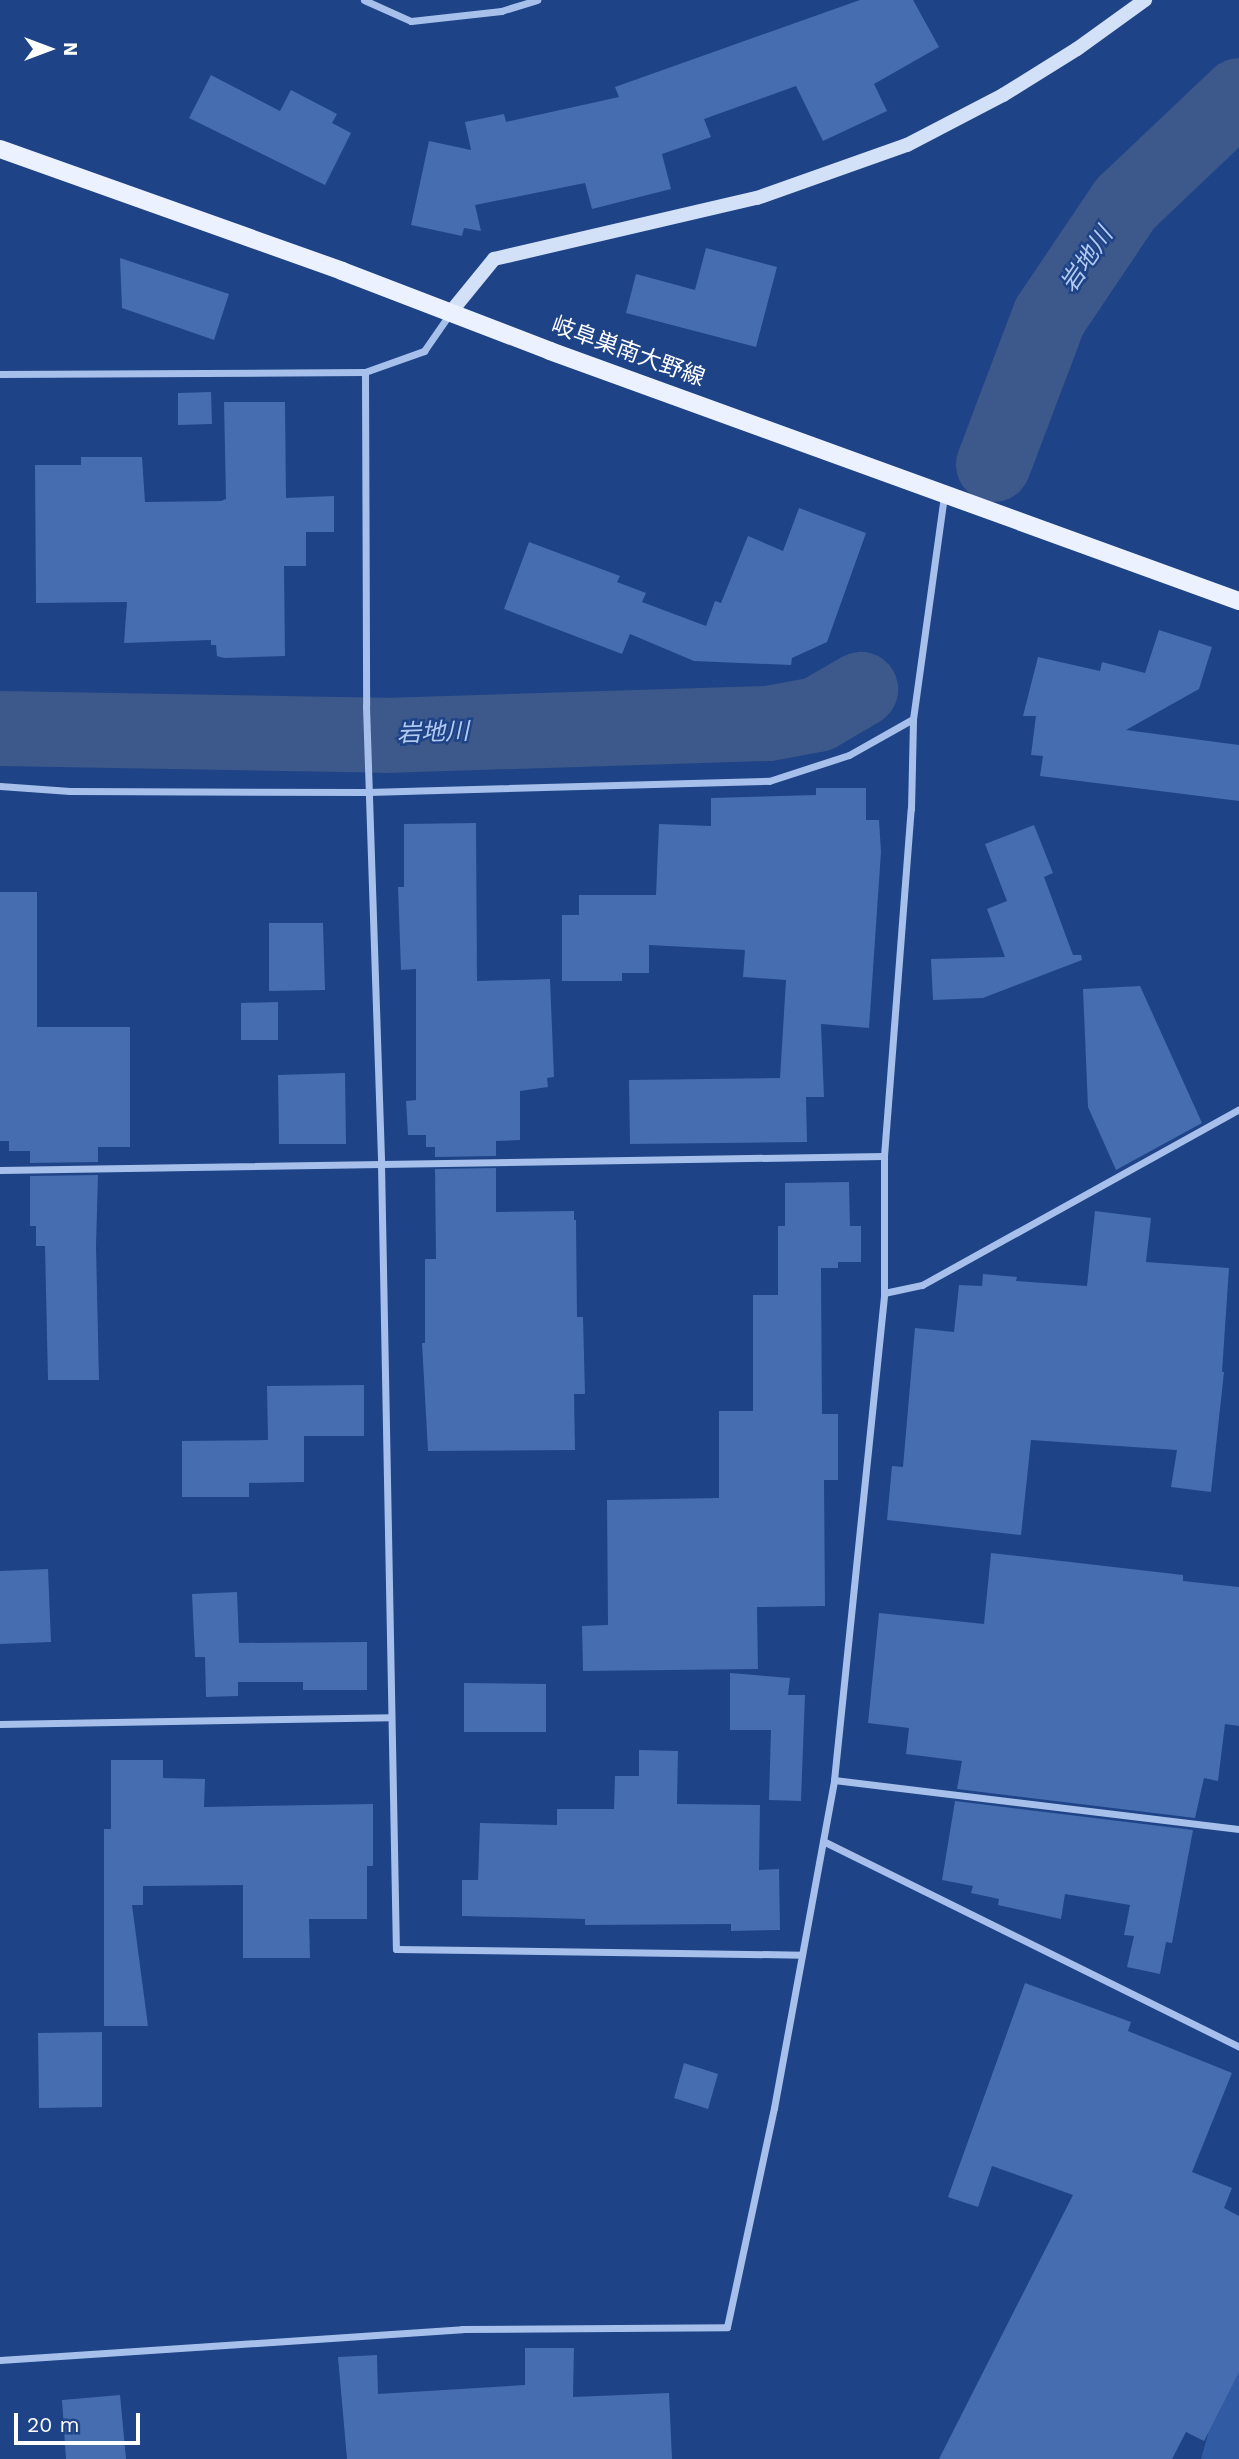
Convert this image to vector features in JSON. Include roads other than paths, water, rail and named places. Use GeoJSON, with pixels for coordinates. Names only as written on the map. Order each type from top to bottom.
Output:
{"type":"FeatureCollection","features":[{"type":"Feature","properties":{"kind":"main road","name":"岐阜巣南大野線"},"geometry":{"type":"LineString","coordinates":[[0,149],[329,266],[450,313],[1239,601]]}},
{"type":"Feature","properties":{"kind":"street"},"geometry":{"type":"LineString","coordinates":[[364,0],[411,22],[501,11],[537,0]]}},
{"type":"Feature","properties":{"kind":"street"},"geometry":{"type":"LineString","coordinates":[[0,374],[365,372],[424,351],[450,313],[494,259],[757,198],[907,145],[1003,95],[1077,49],[1145,0]]}},
{"type":"Feature","properties":{"kind":"street"},"geometry":{"type":"LineString","coordinates":[[365,372],[366,706],[381,1164],[396,1949],[802,1955]]}},
{"type":"Feature","properties":{"kind":"street"},"geometry":{"type":"LineString","coordinates":[[0,2360],[462,2329],[727,2327],[774,2108],[834,1780],[884,1293],[884,1156],[911,809],[913,719],[944,493]]}},
{"type":"Feature","properties":{"kind":"street"},"geometry":{"type":"LineString","coordinates":[[0,786],[70,791],[368,792],[769,781],[849,755],[913,719]]}},
{"type":"Feature","properties":{"kind":"street"},"geometry":{"type":"LineString","coordinates":[[884,1293],[922,1285],[1239,1109]]}},
{"type":"Feature","properties":{"kind":"street"},"geometry":{"type":"LineString","coordinates":[[0,1170],[884,1156]]}},
{"type":"Feature","properties":{"kind":"street"},"geometry":{"type":"LineString","coordinates":[[0,1724],[391,1717]]}},
{"type":"Feature","properties":{"kind":"street"},"geometry":{"type":"LineString","coordinates":[[834,1780],[1239,1829]]}},
{"type":"Feature","properties":{"kind":"street"},"geometry":{"type":"LineString","coordinates":[[823,1841],[1239,2048]]}},
{"type":"Feature","properties":{"kind":"waterway","name":"岩地川"},"geometry":{"type":"LineString","coordinates":[[993,464],[1049,316],[1125,203],[1239,95]]}},
{"type":"Feature","properties":{"kind":"waterway","name":"岩地川"},"geometry":{"type":"LineString","coordinates":[[0,728],[384,735],[768,723],[817,714],[860,689]]}}]}
